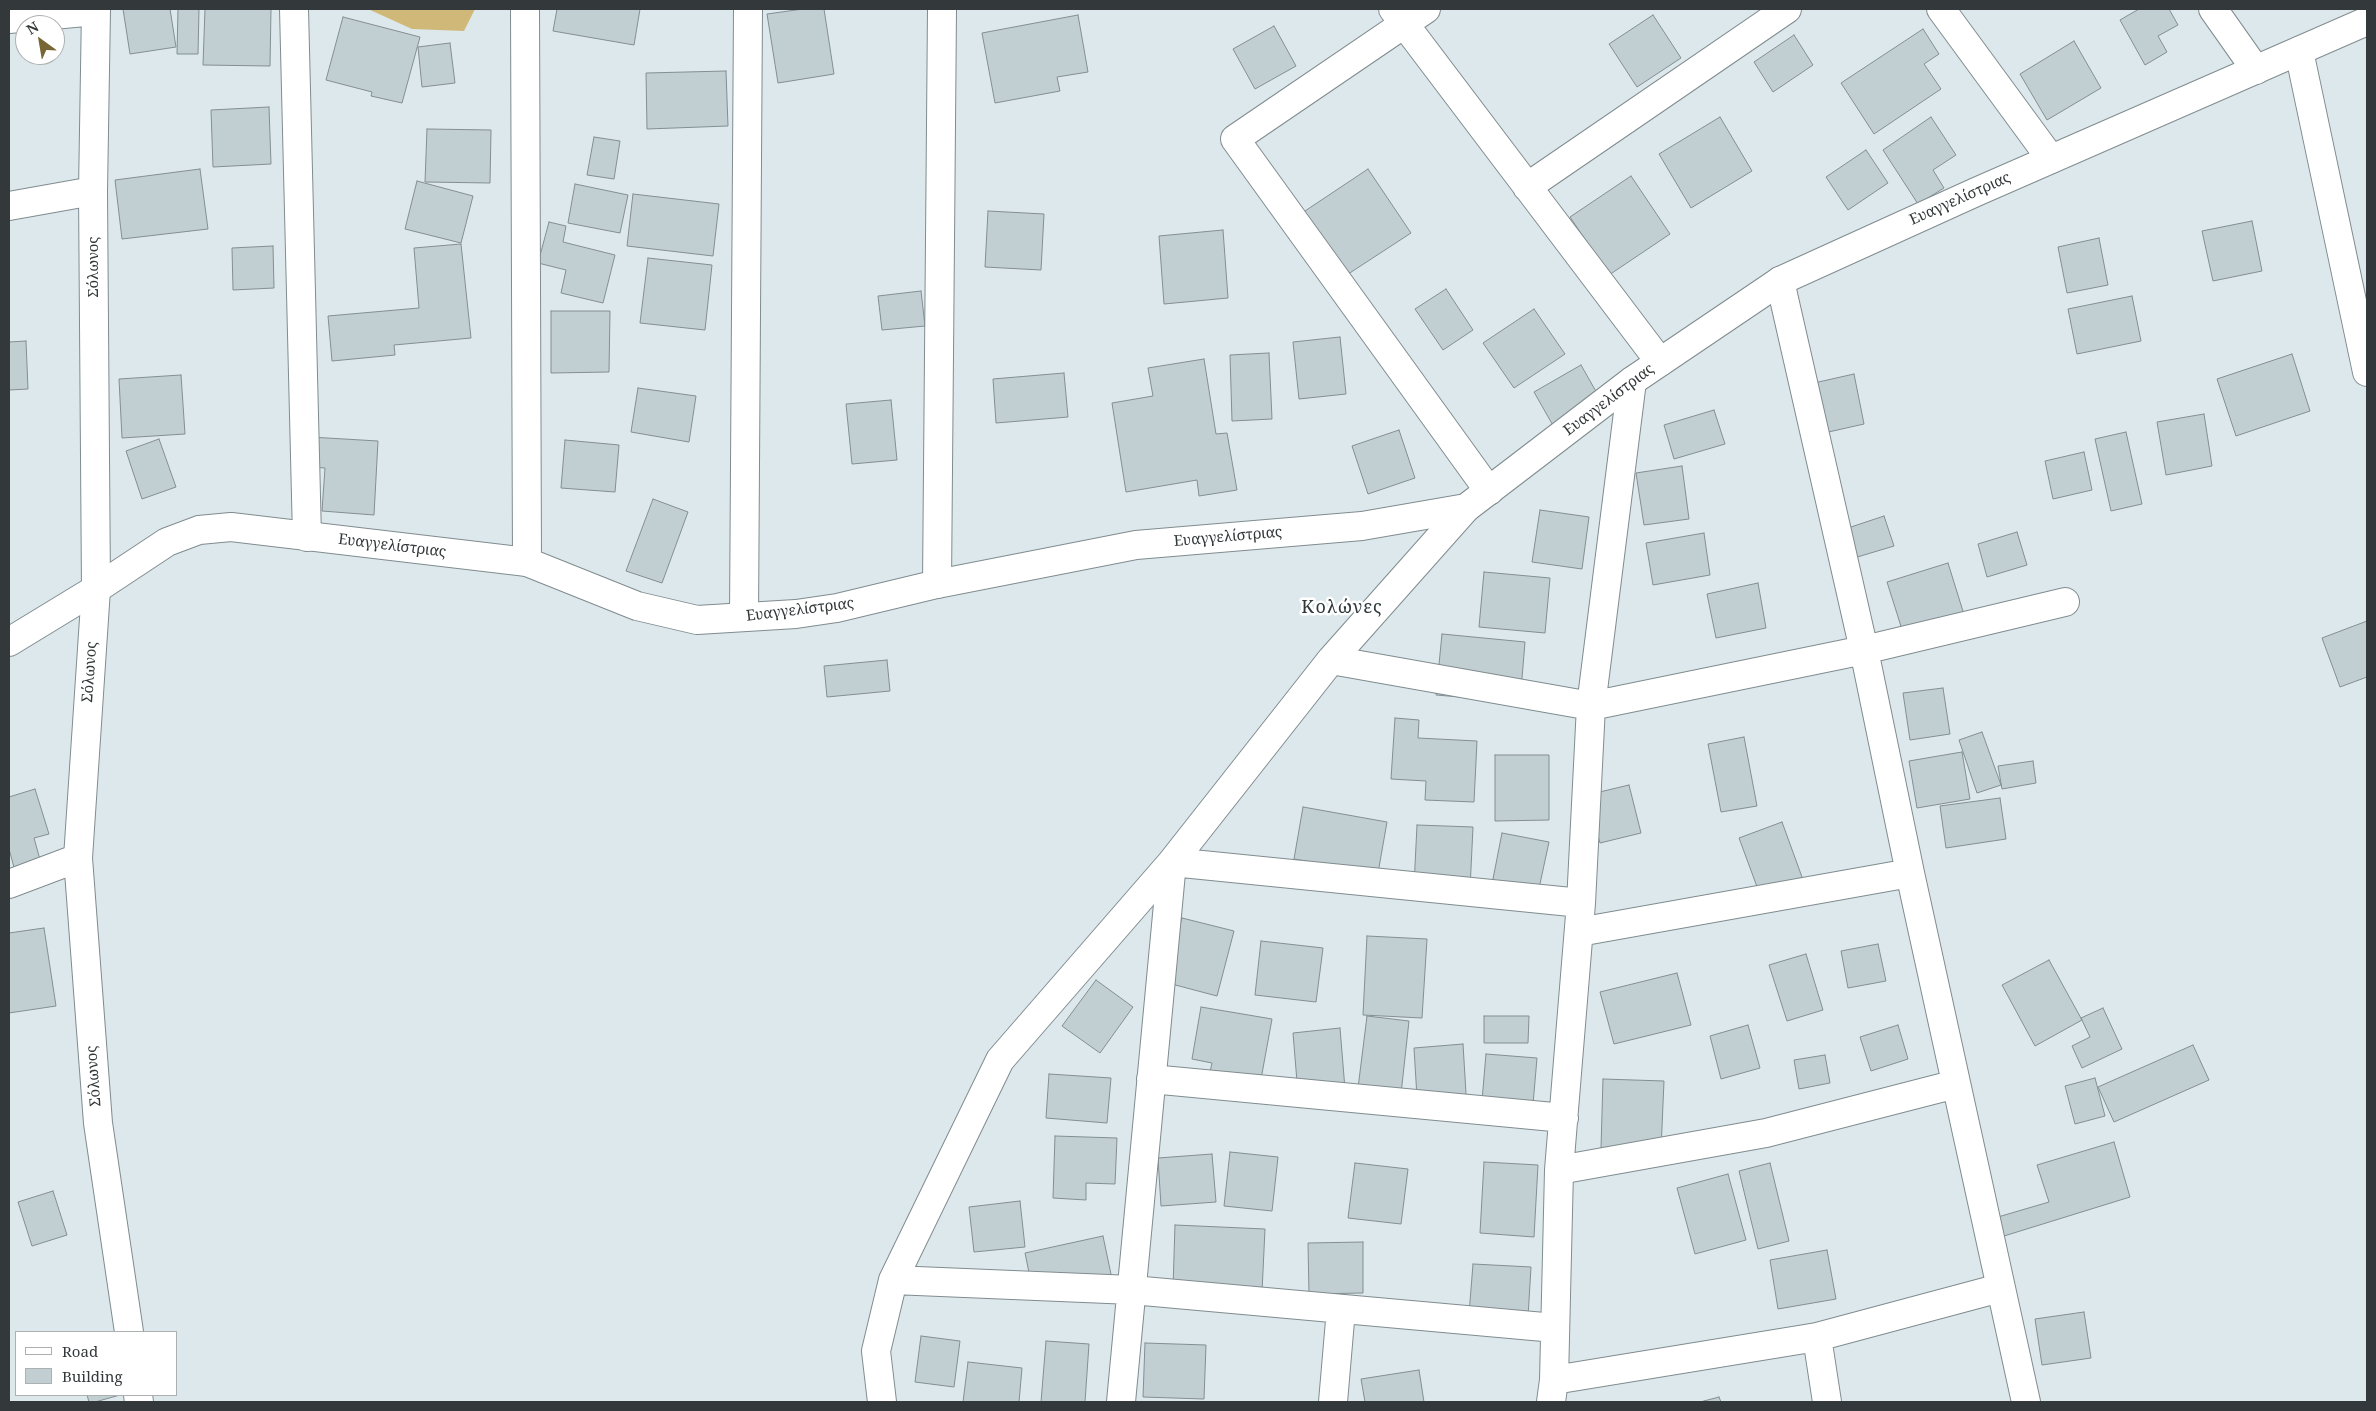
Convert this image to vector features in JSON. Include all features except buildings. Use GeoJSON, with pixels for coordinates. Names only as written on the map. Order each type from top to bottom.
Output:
{"type":"FeatureCollection","features":[{"type":"Feature","properties":{"kind":"street"},"geometry":{"type":"LineString","coordinates":[[294,9],[307,536]]}},
{"type":"Feature","properties":{"kind":"street"},"geometry":{"type":"LineString","coordinates":[[525,9],[527,562]]}},
{"type":"Feature","properties":{"kind":"street"},"geometry":{"type":"LineString","coordinates":[[744,617],[748,9]]}},
{"type":"Feature","properties":{"kind":"street"},"geometry":{"type":"LineString","coordinates":[[937,584],[942,9]]}},
{"type":"Feature","properties":{"kind":"street"},"geometry":{"type":"LineString","coordinates":[[1527,187],[1787,9]]}},
{"type":"Feature","properties":{"kind":"street"},"geometry":{"type":"LineString","coordinates":[[1942,9],[2051,159]]}},
{"type":"Feature","properties":{"kind":"street"},"geometry":{"type":"LineString","coordinates":[[2213,9],[2256,70]]}},
{"type":"Feature","properties":{"kind":"street"},"geometry":{"type":"LineString","coordinates":[[9,19],[96,10]]}},
{"type":"Feature","properties":{"kind":"street","name":"Σόλωνος"},"geometry":{"type":"LineString","coordinates":[[96,10],[93,191],[96,589],[78,858],[98,1123],[129,1331]]}},
{"type":"Feature","properties":{"kind":"street"},"geometry":{"type":"LineString","coordinates":[[1488,491],[1235,139],[1408,14],[1527,187],[1660,362]]}},
{"type":"Feature","properties":{"kind":"street","name":"Ευαγγελίστριας"},"geometry":{"type":"LineString","coordinates":[[9,642],[96,589],[167,542],[199,530],[232,527],[527,562],[637,606],[697,620],[837,608],[937,584],[1136,545],[1362,526],[1466,508],[1632,381],[1780,281],[2051,159],[2367,21]]}},
{"type":"Feature","properties":{"kind":"street"},"geometry":{"type":"LineString","coordinates":[[2299,51],[2367,372]]}},
{"type":"Feature","properties":{"kind":"street"},"geometry":{"type":"LineString","coordinates":[[9,206],[93,191]]}},
{"type":"Feature","properties":{"kind":"street"},"geometry":{"type":"LineString","coordinates":[[1780,281],[1864,650],[1910,873],[2026,1402]]}},
{"type":"Feature","properties":{"kind":"street"},"geometry":{"type":"LineString","coordinates":[[1632,381],[1591,706],[1581,904],[1559,1170],[1553,1391],[1817,1337],[2000,1288]]}},
{"type":"Feature","properties":{"kind":"street"},"geometry":{"type":"LineString","coordinates":[[882,1402],[876,1351],[893,1280],[1000,1060],[1172,862],[1331,660],[1466,508]]}},
{"type":"Feature","properties":{"kind":"street"},"geometry":{"type":"LineString","coordinates":[[1331,660],[1591,706],[1864,650],[2065,602]]}},
{"type":"Feature","properties":{"kind":"street"},"geometry":{"type":"LineString","coordinates":[[9,884],[78,858]]}},
{"type":"Feature","properties":{"kind":"street"},"geometry":{"type":"LineString","coordinates":[[1172,862],[1581,904]]}},
{"type":"Feature","properties":{"kind":"street"},"geometry":{"type":"LineString","coordinates":[[1121,1402],[1172,862]]}},
{"type":"Feature","properties":{"kind":"street"},"geometry":{"type":"LineString","coordinates":[[1579,932],[1910,873]]}},
{"type":"Feature","properties":{"kind":"street"},"geometry":{"type":"LineString","coordinates":[[1151,1079],[1564,1118]]}},
{"type":"Feature","properties":{"kind":"street"},"geometry":{"type":"LineString","coordinates":[[1559,1170],[1766,1133],[1956,1084]]}},
{"type":"Feature","properties":{"kind":"street"},"geometry":{"type":"LineString","coordinates":[[893,1280],[1132,1290],[1555,1328]]}},
{"type":"Feature","properties":{"kind":"street"},"geometry":{"type":"LineString","coordinates":[[1333,1402],[1341,1309]]}},
{"type":"Feature","properties":{"kind":"street"},"geometry":{"type":"LineString","coordinates":[[1817,1337],[1827,1402]]}},
{"type":"Feature","properties":{"kind":"shaded area"},"geometry":{"type":"Polygon","coordinates":[[[368,9],[475,9],[464,31],[412,29],[368,9]]]}},
{"type":"Feature","properties":{"kind":"district","name":"Κολώνες"},"geometry":{"type":"Point","coordinates":[1342,608]}}]}
